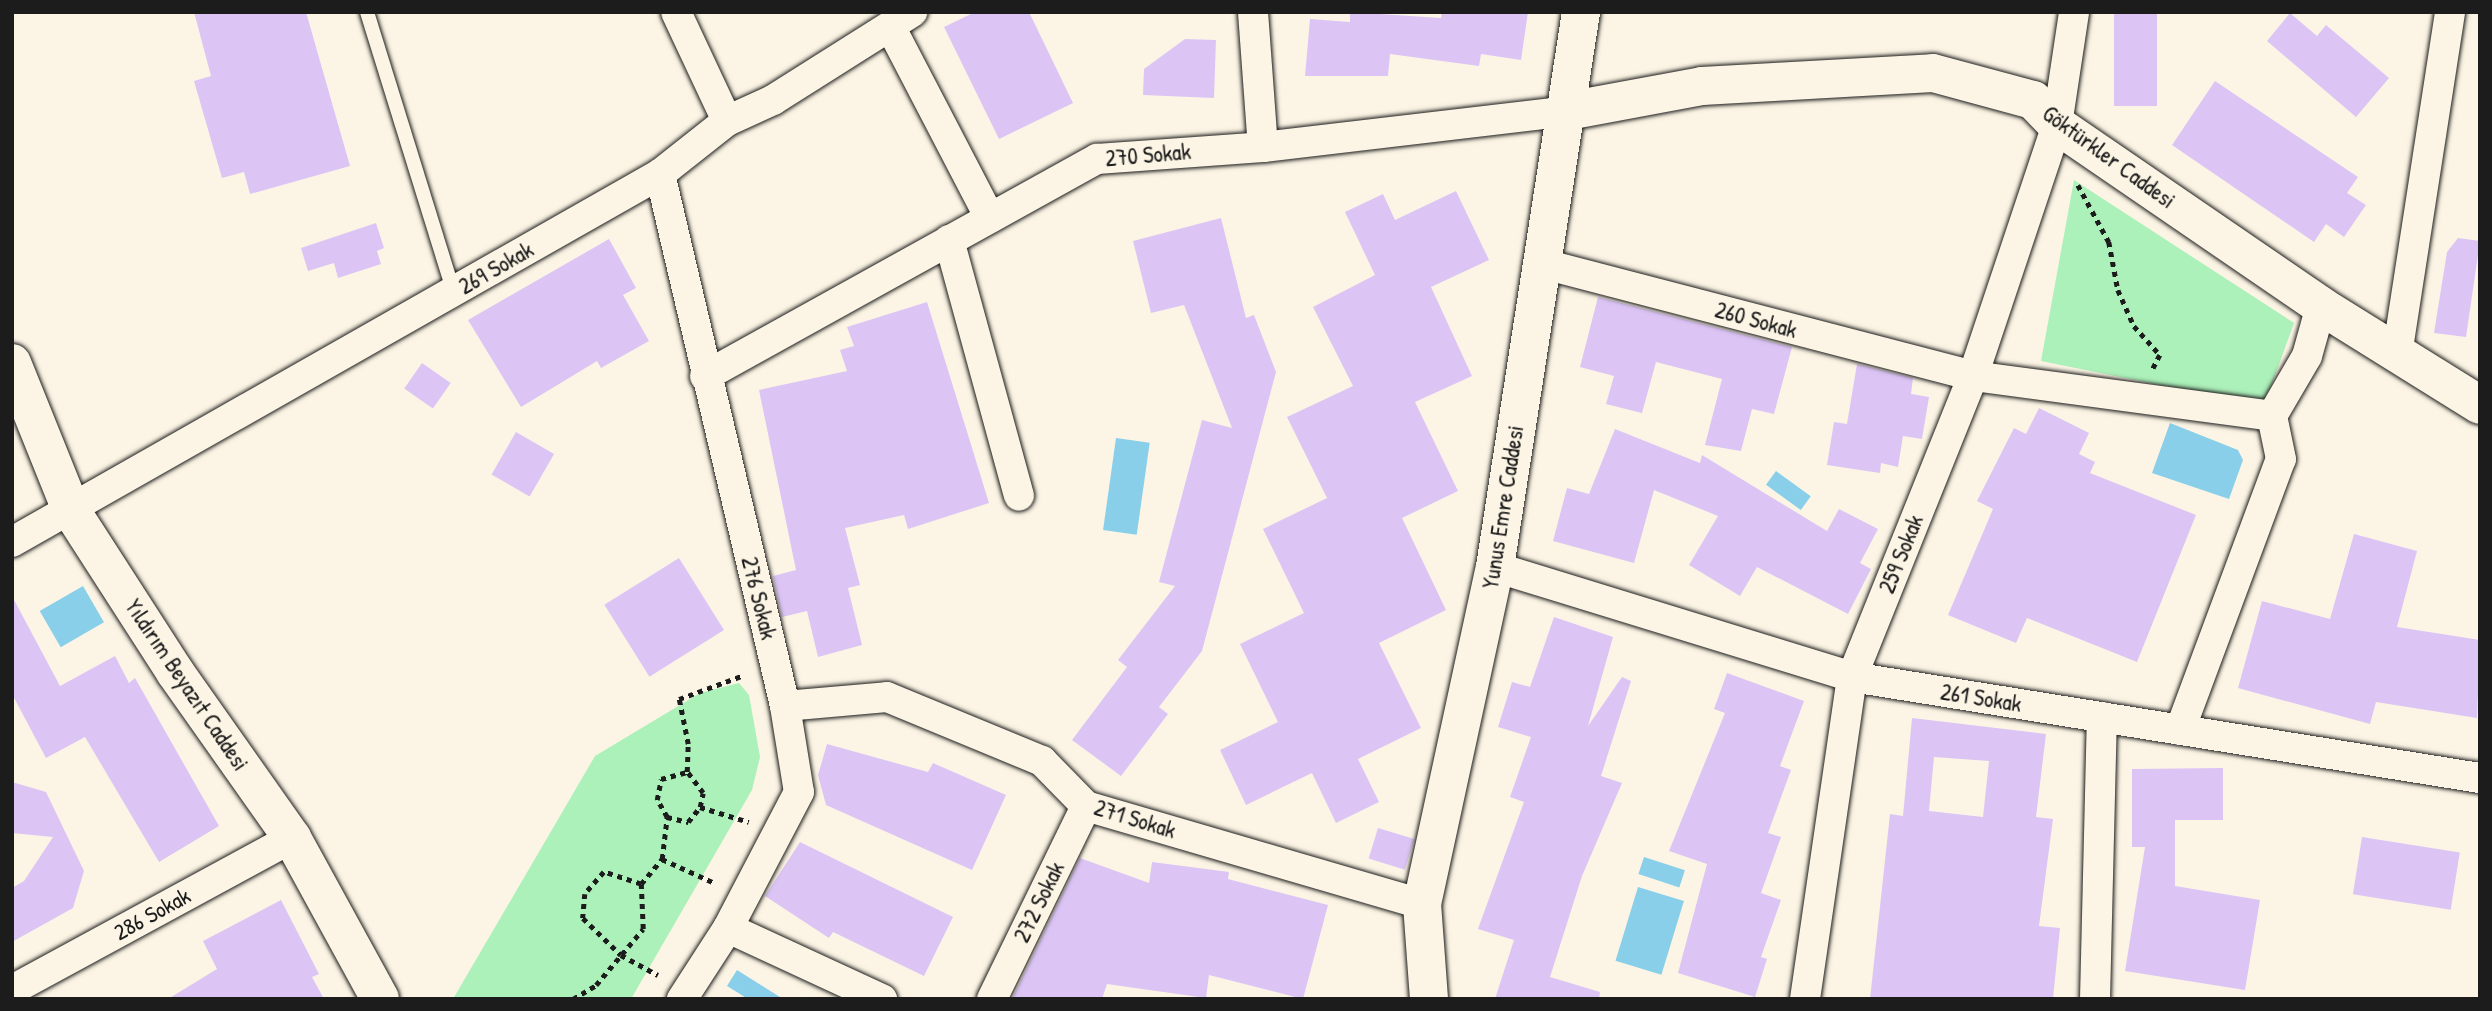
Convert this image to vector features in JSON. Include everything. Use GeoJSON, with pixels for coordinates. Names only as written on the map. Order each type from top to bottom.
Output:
{"type":"FeatureCollection","features":[{"type":"Feature","properties":{"kind":"street"},"geometry":{"type":"LineString","coordinates":[[676,12],[727,121]]}},
{"type":"Feature","properties":{"kind":"street"},"geometry":{"type":"LineString","coordinates":[[1254,12],[1263,147]]}},
{"type":"Feature","properties":{"kind":"street","name":"Yunus Emre Caddesi"},"geometry":{"type":"LineString","coordinates":[[1429,999],[1422,904],[1495,567],[1562,112],[1581,12]]}},
{"type":"Feature","properties":{"kind":"street","name":"259 Sokak"},"geometry":{"type":"LineString","coordinates":[[1805,999],[1852,677],[1973,376],[2056,125],[2074,12]]}},
{"type":"Feature","properties":{"kind":"street"},"geometry":{"type":"LineString","coordinates":[[2397,355],[2450,12]]}},
{"type":"Feature","properties":{"kind":"street","name":"269 Sokak"},"geometry":{"type":"LineString","coordinates":[[12,542],[72,512],[660,174],[727,121],[901,20]]}},
{"type":"Feature","properties":{"kind":"street"},"geometry":{"type":"LineString","coordinates":[[901,20],[990,218]]}},
{"type":"Feature","properties":{"kind":"street","name":"Göktürkler Caddesi"},"geometry":{"type":"LineString","coordinates":[[1562,112],[1702,86],[1933,73],[2033,100],[2056,125],[2321,306],[2480,405]]}},
{"type":"Feature","properties":{"kind":"street","name":"270 Sokak"},"geometry":{"type":"LineString","coordinates":[[705,376],[1097,159],[1263,147],[1562,112]]}},
{"type":"Feature","properties":{"kind":"street","name":"276 Sokak"},"geometry":{"type":"LineString","coordinates":[[660,174],[705,376],[785,706],[799,792],[728,928],[684,995]]}},
{"type":"Feature","properties":{"kind":"street"},"geometry":{"type":"LineString","coordinates":[[949,240],[1019,496]]}},
{"type":"Feature","properties":{"kind":"street","name":"260 Sokak"},"geometry":{"type":"LineString","coordinates":[[1540,263],[1973,376],[2272,416]]}},
{"type":"Feature","properties":{"kind":"street"},"geometry":{"type":"LineString","coordinates":[[2180,730],[2281,459],[2272,416],[2307,356],[2321,306]]}},
{"type":"Feature","properties":{"kind":"street","name":"Yıldırım Beyazıt Caddesi"},"geometry":{"type":"LineString","coordinates":[[12,363],[72,512],[175,672],[292,838],[380,999]]}},
{"type":"Feature","properties":{"kind":"street","name":"261 Sokak"},"geometry":{"type":"LineString","coordinates":[[1495,567],[1852,677],[2480,778]]}},
{"type":"Feature","properties":{"kind":"street","name":"271 Sokak"},"geometry":{"type":"LineString","coordinates":[[785,706],[887,697],[1042,761],[1086,806],[1422,904]]}},
{"type":"Feature","properties":{"kind":"street"},"geometry":{"type":"LineString","coordinates":[[2095,999],[2102,717]]}},
{"type":"Feature","properties":{"kind":"street","name":"272 Sokak"},"geometry":{"type":"LineString","coordinates":[[992,999],[1086,806]]}},
{"type":"Feature","properties":{"kind":"street","name":"286 Sokak"},"geometry":{"type":"LineString","coordinates":[[12,990],[292,838]]}},
{"type":"Feature","properties":{"kind":"street"},"geometry":{"type":"LineString","coordinates":[[728,928],[883,999]]}},
{"type":"Feature","properties":{"kind":"lane"},"geometry":{"type":"LineString","coordinates":[[367,12],[454,293]]}},
{"type":"Feature","properties":{"kind":"path"},"geometry":{"type":"LineString","coordinates":[[2056,125],[2085,205],[2109,243],[2118,290],[2134,326],[2160,355],[2138,398]]}},
{"type":"Feature","properties":{"kind":"path"},"geometry":{"type":"LineString","coordinates":[[667,817],[688,822],[700,807],[703,793],[687,772],[688,744],[679,699],[774,663]]}},
{"type":"Feature","properties":{"kind":"path"},"geometry":{"type":"LineString","coordinates":[[573,999],[596,985],[643,929],[641,884],[662,859],[667,817],[657,800],[660,779],[687,772]]}},
{"type":"Feature","properties":{"kind":"path"},"geometry":{"type":"LineString","coordinates":[[700,807],[778,831]]}},
{"type":"Feature","properties":{"kind":"path"},"geometry":{"type":"LineString","coordinates":[[662,859],[744,897]]}},
{"type":"Feature","properties":{"kind":"path"},"geometry":{"type":"LineString","coordinates":[[641,884],[604,872],[585,894],[583,918],[621,955],[684,995]]}},
{"type":"Feature","properties":{"kind":"path"},"geometry":{"type":"LineString","coordinates":[[529,999],[565,999]]}},
{"type":"Feature","properties":{"kind":"green space"},"geometry":{"type":"Polygon","coordinates":[[[2074,180],[2294,323],[2264,406],[2041,361],[2074,180]]]}},
{"type":"Feature","properties":{"kind":"green space"},"geometry":{"type":"Polygon","coordinates":[[[739,683],[749,695],[760,757],[752,790],[631,999],[453,999],[595,756],[700,693],[739,683]]]}},
{"type":"Feature","properties":{"kind":"water"},"geometry":{"type":"Polygon","coordinates":[[[2170,423],[2238,450],[2243,460],[2229,499],[2152,473],[2170,423]]]}},
{"type":"Feature","properties":{"kind":"water"},"geometry":{"type":"Polygon","coordinates":[[[1116,438],[1150,443],[1137,535],[1103,530],[1116,438]]]}},
{"type":"Feature","properties":{"kind":"water"},"geometry":{"type":"Polygon","coordinates":[[[1776,471],[1811,496],[1801,510],[1766,485],[1776,471]]]}},
{"type":"Feature","properties":{"kind":"water"},"geometry":{"type":"Polygon","coordinates":[[[83,586],[104,622],[61,647],[40,611],[83,586]]]}},
{"type":"Feature","properties":{"kind":"water"},"geometry":{"type":"Polygon","coordinates":[[[1644,857],[1685,870],[1679,887],[1638,874],[1644,857]]]}},
{"type":"Feature","properties":{"kind":"water"},"geometry":{"type":"Polygon","coordinates":[[[1638,887],[1684,901],[1661,975],[1615,961],[1638,887]]]}},
{"type":"Feature","properties":{"kind":"water"},"geometry":{"type":"Polygon","coordinates":[[[737,970],[780,997],[779,999],[748,999],[727,986],[737,970]]]}},
{"type":"Feature","properties":{"kind":"building"},"geometry":{"type":"Polygon","coordinates":[[[194,12],[306,12],[350,166],[250,194],[244,172],[222,178],[194,81],[211,76],[194,12]]]}},
{"type":"Feature","properties":{"kind":"building"},"geometry":{"type":"Polygon","coordinates":[[[975,12],[1029,12],[1073,103],[999,139],[944,27],[975,12]]]}},
{"type":"Feature","properties":{"kind":"building"},"geometry":{"type":"Polygon","coordinates":[[[1350,12],[1441,18],[1442,12],[1528,12],[1521,60],[1481,54],[1479,66],[1390,54],[1388,76],[1305,76],[1310,19],[1350,22],[1350,12]]]}},
{"type":"Feature","properties":{"kind":"building"},"geometry":{"type":"Polygon","coordinates":[[[2114,12],[2157,12],[2157,106],[2114,106],[2114,12]]]}},
{"type":"Feature","properties":{"kind":"building"},"geometry":{"type":"Polygon","coordinates":[[[2290,13],[2317,36],[2326,25],[2389,78],[2356,117],[2267,41],[2290,13]]]}},
{"type":"Feature","properties":{"kind":"building"},"geometry":{"type":"Polygon","coordinates":[[[1185,39],[1216,40],[1214,98],[1143,95],[1144,69],[1185,39]]]}},
{"type":"Feature","properties":{"kind":"building"},"geometry":{"type":"Polygon","coordinates":[[[2215,81],[2358,177],[2347,193],[2366,205],[2344,237],[2326,224],[2314,242],[2172,145],[2215,81]]]}},
{"type":"Feature","properties":{"kind":"building"},"geometry":{"type":"Polygon","coordinates":[[[1456,191],[1489,260],[1431,287],[1472,376],[1415,402],[1458,491],[1402,518],[1446,610],[1379,643],[1421,728],[1358,759],[1379,802],[1336,823],[1312,773],[1246,805],[1220,750],[1278,722],[1240,644],[1304,613],[1263,529],[1327,498],[1287,417],[1353,386],[1313,307],[1375,275],[1345,212],[1383,194],[1395,220],[1456,191]]]}},
{"type":"Feature","properties":{"kind":"building"},"geometry":{"type":"Polygon","coordinates":[[[1221,218],[1246,318],[1254,315],[1276,372],[1202,651],[1159,707],[1168,714],[1121,776],[1072,740],[1127,667],[1118,660],[1175,586],[1159,582],[1202,420],[1232,428],[1184,305],[1151,313],[1133,241],[1221,218]]]}},
{"type":"Feature","properties":{"kind":"building"},"geometry":{"type":"Polygon","coordinates":[[[376,223],[384,248],[377,251],[381,264],[338,278],[334,263],[308,271],[301,248],[376,223]]]}},
{"type":"Feature","properties":{"kind":"building"},"geometry":{"type":"Polygon","coordinates":[[[2458,238],[2480,241],[2466,337],[2434,333],[2447,252],[2458,238]]]}},
{"type":"Feature","properties":{"kind":"building"},"geometry":{"type":"Polygon","coordinates":[[[609,239],[636,288],[623,295],[649,341],[601,368],[597,361],[521,407],[468,320],[609,239]]]}},
{"type":"Feature","properties":{"kind":"building"},"geometry":{"type":"Polygon","coordinates":[[[1598,297],[1792,347],[1774,414],[1752,409],[1741,451],[1705,445],[1722,379],[1656,362],[1642,413],[1606,404],[1614,376],[1580,367],[1598,297]]]}},
{"type":"Feature","properties":{"kind":"building"},"geometry":{"type":"Polygon","coordinates":[[[927,302],[989,503],[908,529],[904,515],[845,528],[860,585],[848,588],[862,645],[818,657],[807,611],[782,617],[773,576],[796,570],[759,390],[847,371],[840,350],[854,346],[847,327],[927,302]]]}},
{"type":"Feature","properties":{"kind":"building"},"geometry":{"type":"Polygon","coordinates":[[[422,363],[451,383],[433,408],[404,388],[422,363]]]}},
{"type":"Feature","properties":{"kind":"building"},"geometry":{"type":"Polygon","coordinates":[[[1857,364],[1913,378],[1911,394],[1929,397],[1922,439],[1903,436],[1898,467],[1881,463],[1880,473],[1827,465],[1834,422],[1847,424],[1857,364]]]}},
{"type":"Feature","properties":{"kind":"building"},"geometry":{"type":"Polygon","coordinates":[[[2039,408],[2089,433],[2079,454],[2095,462],[2090,473],[2196,515],[2137,662],[2027,618],[2016,643],[1948,615],[1993,509],[1977,501],[2014,428],[2026,434],[2039,408]]]}},
{"type":"Feature","properties":{"kind":"building"},"geometry":{"type":"Polygon","coordinates":[[[1615,429],[1700,463],[1702,455],[1827,531],[1839,509],[1878,529],[1860,563],[1871,569],[1848,614],[1757,567],[1740,596],[1689,565],[1718,516],[1654,490],[1634,563],[1553,541],[1567,488],[1589,494],[1615,429]]]}},
{"type":"Feature","properties":{"kind":"building"},"geometry":{"type":"Polygon","coordinates":[[[516,432],[554,454],[530,496],[492,474],[516,432]]]}},
{"type":"Feature","properties":{"kind":"building"},"geometry":{"type":"Polygon","coordinates":[[[2354,534],[2417,551],[2397,627],[2480,640],[2477,718],[2376,702],[2370,724],[2238,688],[2262,601],[2330,619],[2354,534]]]}},
{"type":"Feature","properties":{"kind":"building"},"geometry":{"type":"Polygon","coordinates":[[[679,558],[724,630],[649,677],[604,605],[679,558]]]}},
{"type":"Feature","properties":{"kind":"building"},"geometry":{"type":"Polygon","coordinates":[[[12,596],[60,686],[115,656],[129,683],[135,678],[219,826],[159,862],[85,737],[46,758],[12,694],[12,596]]]}},
{"type":"Feature","properties":{"kind":"building"},"geometry":{"type":"Polygon","coordinates":[[[1554,617],[1613,637],[1588,726],[1622,677],[1631,681],[1601,776],[1622,783],[1582,876],[1550,977],[1600,992],[1599,999],[1495,999],[1514,940],[1478,929],[1524,802],[1510,797],[1531,737],[1498,727],[1512,682],[1530,687],[1554,617]]]}},
{"type":"Feature","properties":{"kind":"building"},"geometry":{"type":"Polygon","coordinates":[[[1727,673],[1804,701],[1780,766],[1791,770],[1768,833],[1781,837],[1761,893],[1781,900],[1761,957],[1767,959],[1755,997],[1678,973],[1707,864],[1669,851],[1725,713],[1714,709],[1727,673]]]}},
{"type":"Feature","properties":{"kind":"building"},"geometry":{"type":"Polygon","coordinates":[[[1912,718],[2046,734],[2036,817],[2053,819],[2039,926],[2060,928],[2053,999],[1870,999],[1890,814],[1903,816],[1912,718]],[[1934,757],[1929,811],[1983,817],[1989,761],[1934,757]]]}},
{"type":"Feature","properties":{"kind":"building"},"geometry":{"type":"Polygon","coordinates":[[[827,744],[928,772],[933,763],[1006,795],[972,870],[826,805],[818,775],[827,744]]]}},
{"type":"Feature","properties":{"kind":"building"},"geometry":{"type":"Polygon","coordinates":[[[2223,768],[2223,820],[2175,820],[2175,886],[2260,900],[2245,990],[2125,971],[2145,847],[2132,847],[2132,769],[2223,768]]]}},
{"type":"Feature","properties":{"kind":"building"},"geometry":{"type":"Polygon","coordinates":[[[12,782],[46,792],[84,871],[73,908],[12,942],[12,888],[24,881],[53,837],[12,833],[12,782]]]}},
{"type":"Feature","properties":{"kind":"building"},"geometry":{"type":"Polygon","coordinates":[[[1378,828],[1414,839],[1405,870],[1369,859],[1378,828]]]}},
{"type":"Feature","properties":{"kind":"building"},"geometry":{"type":"Polygon","coordinates":[[[2362,837],[2460,852],[2451,910],[2353,894],[2362,837]]]}},
{"type":"Feature","properties":{"kind":"building"},"geometry":{"type":"Polygon","coordinates":[[[800,842],[953,917],[924,976],[833,932],[829,938],[765,896],[800,842]]]}},
{"type":"Feature","properties":{"kind":"building"},"geometry":{"type":"Polygon","coordinates":[[[1080,858],[1149,883],[1152,862],[1229,872],[1228,879],[1328,905],[1303,999],[1209,975],[1206,998],[1107,984],[1102,999],[1012,999],[1080,858]]]}},
{"type":"Feature","properties":{"kind":"building"},"geometry":{"type":"Polygon","coordinates":[[[281,900],[319,974],[312,977],[324,999],[168,999],[217,969],[203,941],[281,900]]]}}]}
